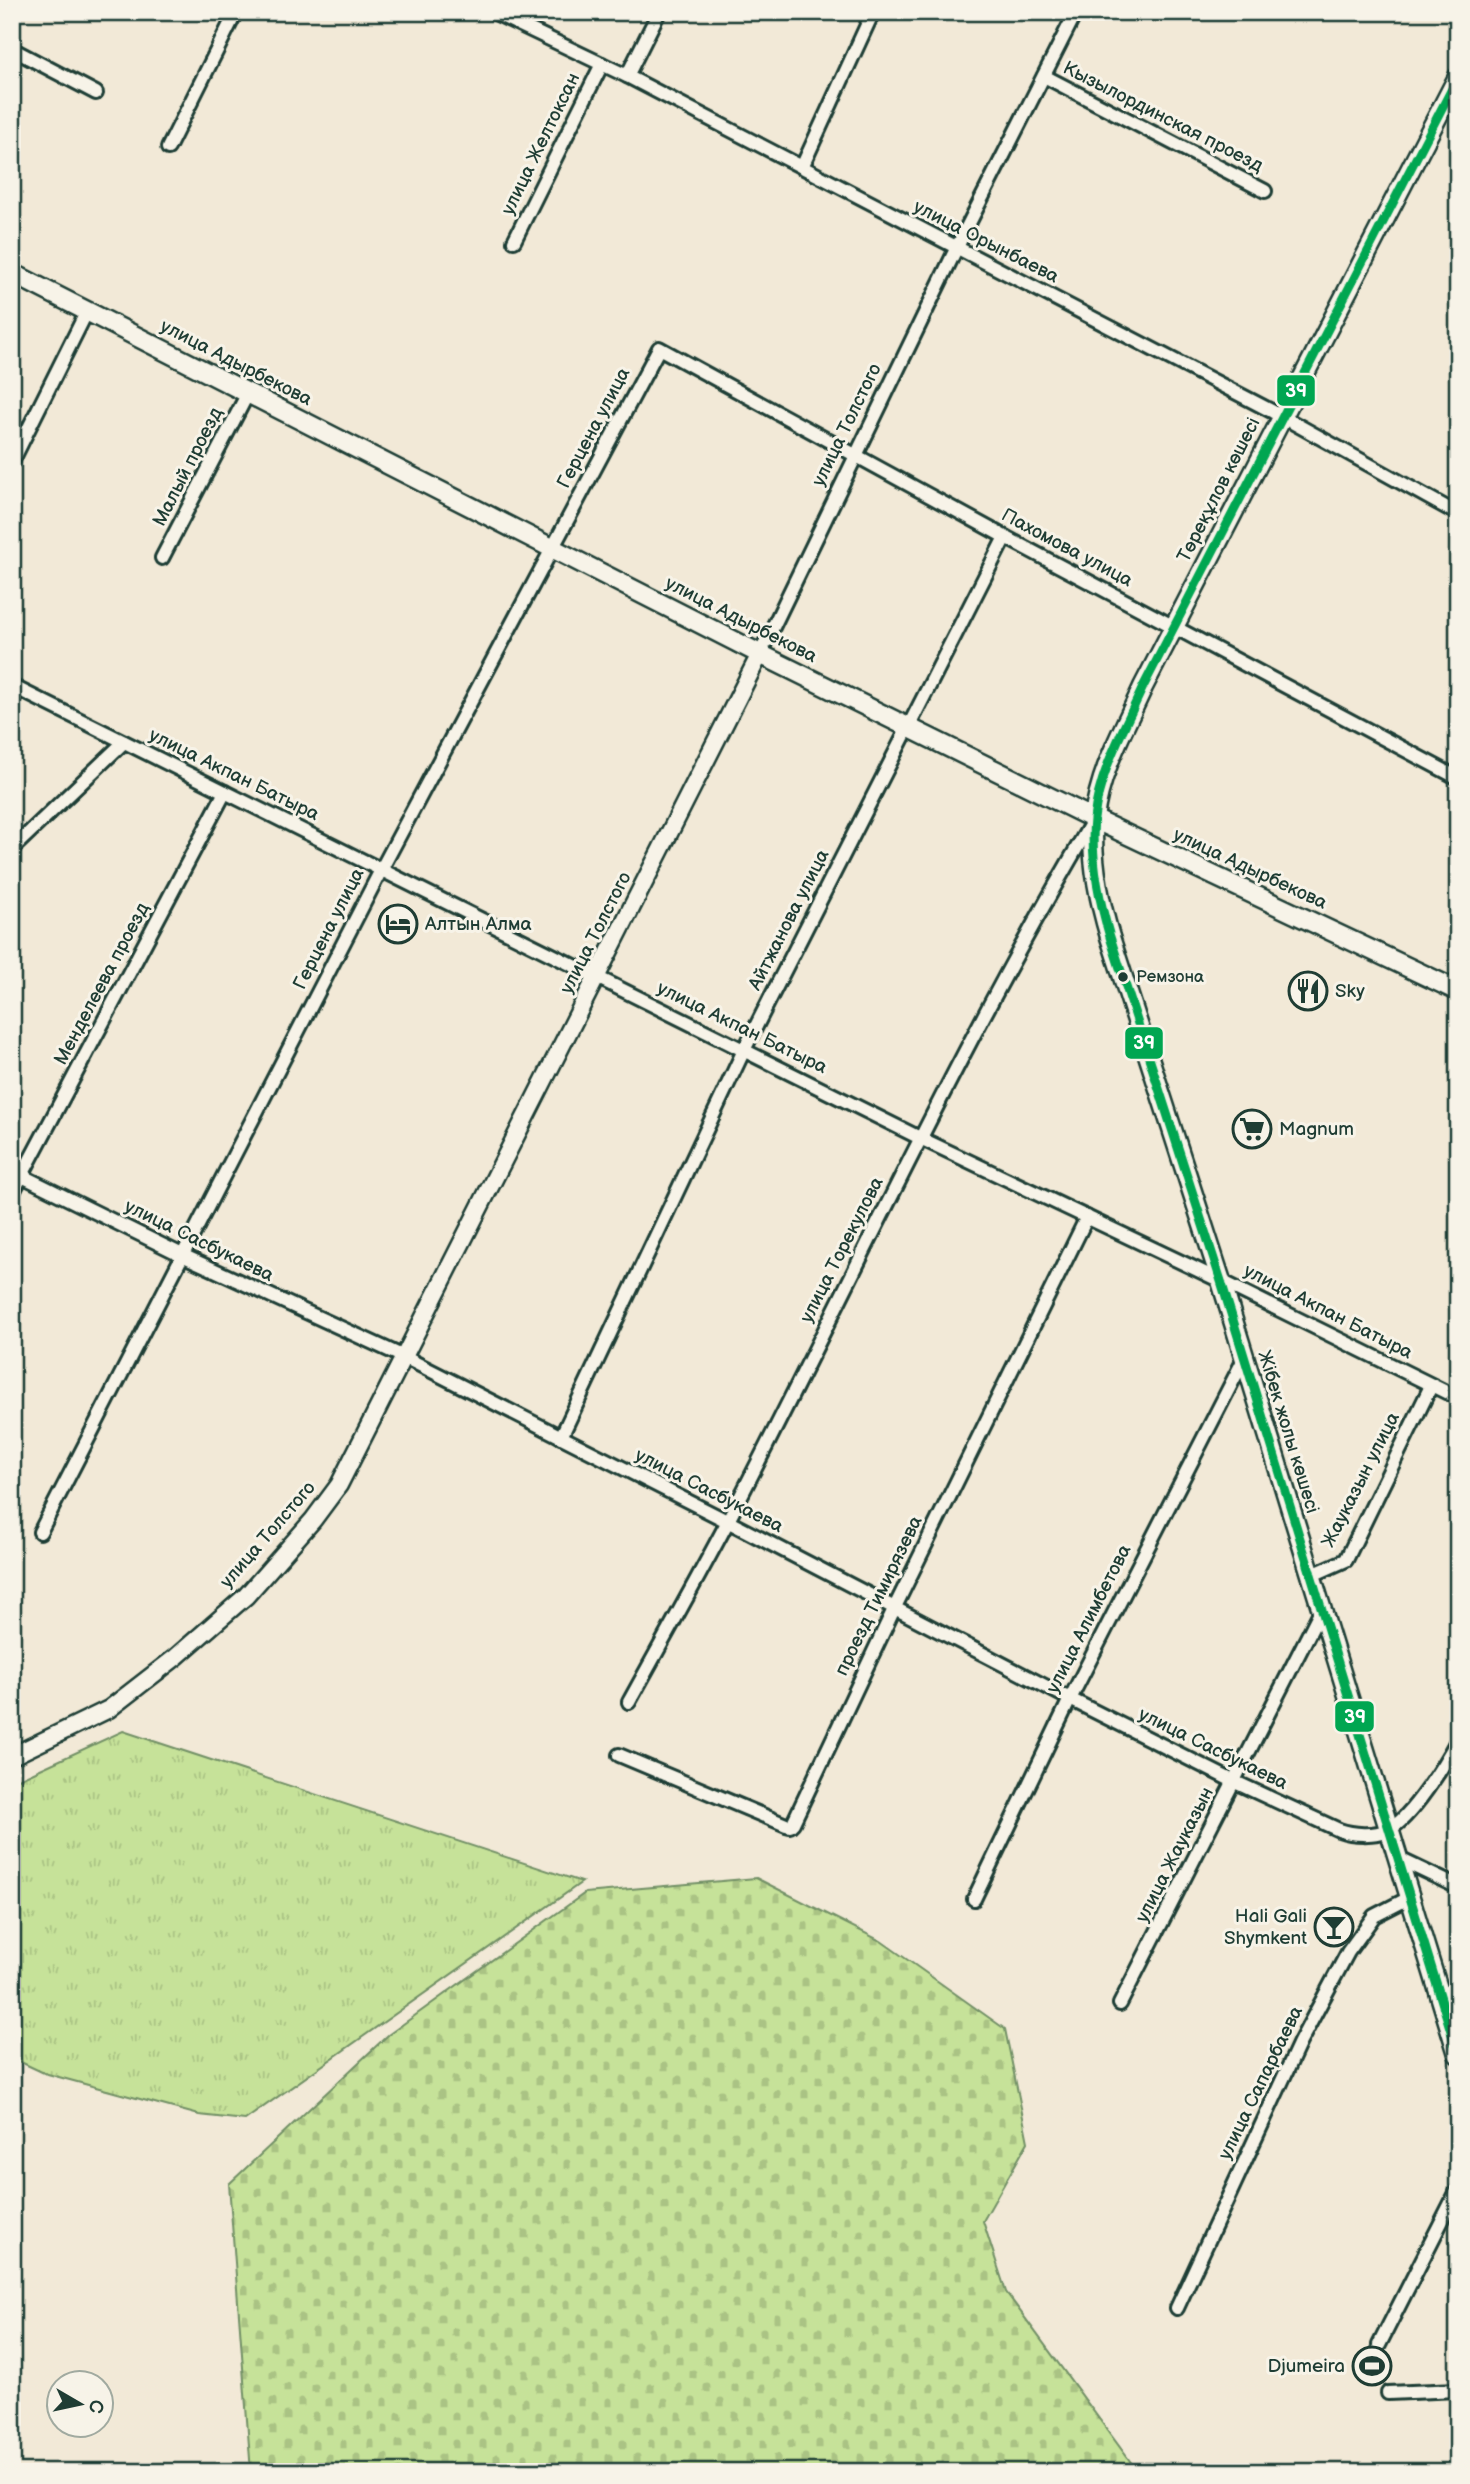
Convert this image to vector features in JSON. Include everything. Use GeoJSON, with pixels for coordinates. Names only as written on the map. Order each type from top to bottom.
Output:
{"type":"FeatureCollection","features":[{"type":"Feature","properties":{"kind":"main road","name":"Төреқұлов көшесі"},"geometry":{"type":"LineString","coordinates":[[1094,819],[1102,782],[1112,755],[1174,626],[1458,77]]}},
{"type":"Feature","properties":{"kind":"main road","name":"улица Адырбекова"},"geometry":{"type":"LineString","coordinates":[[12,273],[760,654],[1094,819],[1458,991]]}},
{"type":"Feature","properties":{"kind":"main road","name":"Жібек жолы көшесі"},"geometry":{"type":"LineString","coordinates":[[1094,819],[1094,849],[1101,907],[1221,1281],[1458,2054]]}},
{"type":"Feature","properties":{"kind":"street"},"geometry":{"type":"LineString","coordinates":[[168,148],[236,12]]}},
{"type":"Feature","properties":{"kind":"street","name":"улица Орынбаева"},"geometry":{"type":"LineString","coordinates":[[493,12],[626,76],[1281,416],[1458,514]]}},
{"type":"Feature","properties":{"kind":"street"},"geometry":{"type":"LineString","coordinates":[[626,76],[659,12]]}},
{"type":"Feature","properties":{"kind":"street"},"geometry":{"type":"LineString","coordinates":[[802,167],[873,12]]}},
{"type":"Feature","properties":{"kind":"street","name":"улица Толстого"},"geometry":{"type":"LineString","coordinates":[[12,1756],[109,1709],[176,1657],[246,1597],[340,1485],[760,654],[956,248],[1076,12]]}},
{"type":"Feature","properties":{"kind":"street"},"geometry":{"type":"LineString","coordinates":[[12,49],[96,93]]}},
{"type":"Feature","properties":{"kind":"street","name":"улица Желтоксан"},"geometry":{"type":"LineString","coordinates":[[514,241],[602,64]]}},
{"type":"Feature","properties":{"kind":"street","name":"Кызылординская проезд"},"geometry":{"type":"LineString","coordinates":[[1044,76],[1265,191]]}},
{"type":"Feature","properties":{"kind":"street"},"geometry":{"type":"LineString","coordinates":[[12,462],[87,311]]}},
{"type":"Feature","properties":{"kind":"street","name":"Пахомова улица"},"geometry":{"type":"LineString","coordinates":[[659,348],[1005,537],[1458,778]]}},
{"type":"Feature","properties":{"kind":"street","name":"Герцена улица"},"geometry":{"type":"LineString","coordinates":[[40,1532],[381,870],[659,348]]}},
{"type":"Feature","properties":{"kind":"street","name":"Малый проезд"},"geometry":{"type":"LineString","coordinates":[[162,558],[248,393]]}},
{"type":"Feature","properties":{"kind":"street","name":"Айтжанова улица"},"geometry":{"type":"LineString","coordinates":[[561,1437],[744,1050],[1005,537]]}},
{"type":"Feature","properties":{"kind":"street","name":"улица Акпан Батыра"},"geometry":{"type":"LineString","coordinates":[[12,686],[920,1138],[1221,1281],[1458,1398]]}},
{"type":"Feature","properties":{"kind":"street"},"geometry":{"type":"LineString","coordinates":[[12,849],[124,742]]}},
{"type":"Feature","properties":{"kind":"street","name":"Менделеева проезд"},"geometry":{"type":"LineString","coordinates":[[12,1194],[17,1173],[225,792]]}},
{"type":"Feature","properties":{"kind":"street","name":"улица Торекулова"},"geometry":{"type":"LineString","coordinates":[[629,1702],[727,1521],[920,1138],[1053,888],[1094,819]]}},
{"type":"Feature","properties":{"kind":"street","name":"улица Сасбукаева"},"geometry":{"type":"LineString","coordinates":[[17,1173],[182,1255],[404,1357],[1234,1782],[1339,1830],[1357,1834],[1388,1830]]}},
{"type":"Feature","properties":{"kind":"street","name":"проезд Тимирязева"},"geometry":{"type":"LineString","coordinates":[[618,1755],[790,1826],[1087,1217]]}},
{"type":"Feature","properties":{"kind":"street","name":"улица Алимбетова"},"geometry":{"type":"LineString","coordinates":[[974,1899],[1070,1699],[1244,1359]]}},
{"type":"Feature","properties":{"kind":"street","name":"Жауказын улица"},"geometry":{"type":"LineString","coordinates":[[1310,1576],[1346,1560],[1431,1385]]}},
{"type":"Feature","properties":{"kind":"street","name":"улица Жауказын"},"geometry":{"type":"LineString","coordinates":[[1120,2004],[1321,1611]]}},
{"type":"Feature","properties":{"kind":"street"},"geometry":{"type":"LineString","coordinates":[[1388,1830],[1421,1797],[1458,1739]]}},
{"type":"Feature","properties":{"kind":"street"},"geometry":{"type":"LineString","coordinates":[[1397,1858],[1458,1887]]}},
{"type":"Feature","properties":{"kind":"street","name":"улица Сапарбаева"},"geometry":{"type":"LineString","coordinates":[[1177,2308],[1300,2042],[1348,1952],[1374,1916],[1409,1898]]}},
{"type":"Feature","properties":{"kind":"street"},"geometry":{"type":"LineString","coordinates":[[1379,2345],[1458,2189]]}},
{"type":"Feature","properties":{"kind":"street"},"geometry":{"type":"LineString","coordinates":[[1388,2393],[1458,2390]]}},
{"type":"Feature","properties":{"kind":"green space"},"geometry":{"type":"Polygon","coordinates":[[[123,1731],[582,1882],[245,2120],[199,2115],[44,2073],[12,2058],[12,1782],[123,1731]]]}},
{"type":"Feature","properties":{"kind":"green space"},"geometry":{"type":"Polygon","coordinates":[[[756,1878],[881,1941],[1005,2029],[1028,2142],[983,2221],[1006,2292],[1138,2472],[251,2472],[229,2184],[388,2035],[585,1893],[756,1878]]]}},
{"type":"Feature","properties":{"kind":"transit line","name":"39"},"geometry":{"type":"LineString","coordinates":[[1458,77],[1143,687],[1101,784],[1093,834],[1096,879],[1110,937],[1221,1281],[1458,2054]]}},
{"type":"Feature","properties":{"kind":"place","name":"Алтын Алма"},"geometry":{"type":"Point","coordinates":[398,924]}},
{"type":"Feature","properties":{"kind":"place","name":"Ремзона"},"geometry":{"type":"Point","coordinates":[1123,977]}},
{"type":"Feature","properties":{"kind":"place","name":"Sky"},"geometry":{"type":"Point","coordinates":[1308,991]}},
{"type":"Feature","properties":{"kind":"place","name":"Magnum"},"geometry":{"type":"Point","coordinates":[1252,1129]}},
{"type":"Feature","properties":{"kind":"place","name":"Hali Gali Shymkent"},"geometry":{"type":"Point","coordinates":[1334,1927]}},
{"type":"Feature","properties":{"kind":"place","name":"Djumeira"},"geometry":{"type":"Point","coordinates":[1372,2366]}}]}
